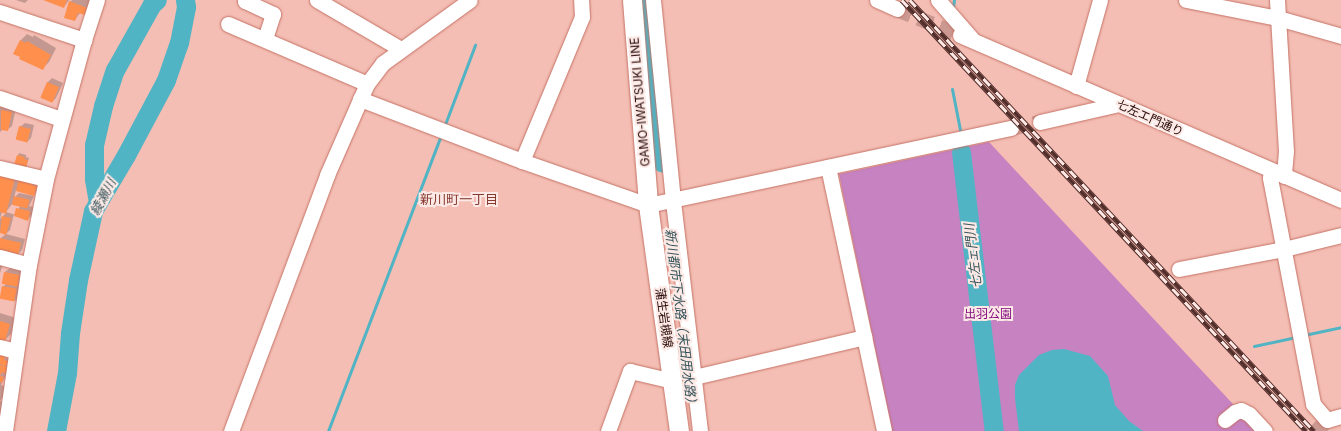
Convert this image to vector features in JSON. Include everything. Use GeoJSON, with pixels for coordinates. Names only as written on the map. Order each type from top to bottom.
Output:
{"type":"FeatureCollection","features":[{"type":"Feature","properties":{"kind":"main road","name":"GAMO-IWATSUKI LINE"},"geometry":{"type":"LineString","coordinates":[[632,0],[648,205]]}},
{"type":"Feature","properties":{"kind":"main road","name":"蒲生岩槻線"},"geometry":{"type":"LineString","coordinates":[[648,205],[673,381],[678,431]]}},
{"type":"Feature","properties":{"kind":"street"},"geometry":{"type":"LineString","coordinates":[[5,431],[29,265],[46,179],[61,119],[97,0]]}},
{"type":"Feature","properties":{"kind":"street"},"geometry":{"type":"LineString","coordinates":[[245,0],[245,2],[273,14],[265,39]]}},
{"type":"Feature","properties":{"kind":"street"},"geometry":{"type":"LineString","coordinates":[[317,0],[401,49]]}},
{"type":"Feature","properties":{"kind":"street"},"geometry":{"type":"LineString","coordinates":[[231,431],[327,175],[363,90],[383,63],[470,0]]}},
{"type":"Feature","properties":{"kind":"street"},"geometry":{"type":"LineString","coordinates":[[522,160],[582,17],[581,0]]}},
{"type":"Feature","properties":{"kind":"street"},"geometry":{"type":"LineString","coordinates":[[653,0],[673,201],[700,431]]}},
{"type":"Feature","properties":{"kind":"street"},"geometry":{"type":"LineString","coordinates":[[877,0],[897,9]]}},
{"type":"Feature","properties":{"kind":"street"},"geometry":{"type":"LineString","coordinates":[[938,0],[975,42]]}},
{"type":"Feature","properties":{"kind":"street"},"geometry":{"type":"LineString","coordinates":[[1076,86],[1100,0]]}},
{"type":"Feature","properties":{"kind":"street"},"geometry":{"type":"LineString","coordinates":[[1186,0],[1278,18],[1341,36]]}},
{"type":"Feature","properties":{"kind":"street"},"geometry":{"type":"LineString","coordinates":[[1277,0],[1286,151],[1277,173],[1270,178],[1313,404],[1327,420],[1341,416]]}},
{"type":"Feature","properties":{"kind":"street"},"geometry":{"type":"LineString","coordinates":[[0,12],[84,40]]}},
{"type":"Feature","properties":{"kind":"street"},"geometry":{"type":"LineString","coordinates":[[228,24],[265,39],[363,90],[522,160],[648,205],[673,201],[1011,128]]}},
{"type":"Feature","properties":{"kind":"street","name":"七左エ門通り"},"geometry":{"type":"LineString","coordinates":[[960,35],[1341,200]]}},
{"type":"Feature","properties":{"kind":"street"},"geometry":{"type":"LineString","coordinates":[[0,98],[61,119]]}},
{"type":"Feature","properties":{"kind":"street"},"geometry":{"type":"LineString","coordinates":[[1040,122],[1119,104]]}},
{"type":"Feature","properties":{"kind":"street"},"geometry":{"type":"LineString","coordinates":[[828,167],[884,431]]}},
{"type":"Feature","properties":{"kind":"street"},"geometry":{"type":"LineString","coordinates":[[0,168],[46,179]]}},
{"type":"Feature","properties":{"kind":"street"},"geometry":{"type":"LineString","coordinates":[[1179,269],[1284,249],[1341,235]]}},
{"type":"Feature","properties":{"kind":"street"},"geometry":{"type":"LineString","coordinates":[[0,257],[29,265]]}},
{"type":"Feature","properties":{"kind":"street"},"geometry":{"type":"LineString","coordinates":[[694,377],[864,338]]}},
{"type":"Feature","properties":{"kind":"street"},"geometry":{"type":"LineString","coordinates":[[0,347],[16,351]]}},
{"type":"Feature","properties":{"kind":"street"},"geometry":{"type":"LineString","coordinates":[[608,431],[630,371],[673,381]]}},
{"type":"Feature","properties":{"kind":"street"},"geometry":{"type":"LineString","coordinates":[[1225,420],[1235,412],[1241,410],[1249,414],[1265,431]]}},
{"type":"Feature","properties":{"kind":"green space","name":"出羽公園"},"geometry":{"type":"Polygon","coordinates":[[[989,142],[1258,431],[892,431],[839,174],[989,142]]]}},
{"type":"Feature","properties":{"kind":"water"},"geometry":{"type":"Polygon","coordinates":[[[1064,349],[1090,356],[1108,376],[1115,405],[1129,421],[1143,431],[1019,431],[1015,385],[1019,375],[1039,355],[1052,350],[1064,349]]]}},
{"type":"Feature","properties":{"kind":"building"},"geometry":{"type":"Polygon","coordinates":[[[43,0],[67,0],[64,8],[43,0]]]}},
{"type":"Feature","properties":{"kind":"building"},"geometry":{"type":"Polygon","coordinates":[[[69,1],[87,8],[85,15],[78,13],[75,21],[64,18],[69,1]]]}},
{"type":"Feature","properties":{"kind":"building"},"geometry":{"type":"Polygon","coordinates":[[[20,40],[26,43],[27,41],[51,55],[43,70],[19,59],[20,57],[13,54],[20,40]]]}},
{"type":"Feature","properties":{"kind":"building"},"geometry":{"type":"Polygon","coordinates":[[[47,82],[59,87],[52,103],[40,98],[47,82]]]}},
{"type":"Feature","properties":{"kind":"building"},"geometry":{"type":"Polygon","coordinates":[[[1,110],[12,112],[8,131],[1,130],[1,110]]]}},
{"type":"Feature","properties":{"kind":"building"},"geometry":{"type":"Polygon","coordinates":[[[19,126],[31,129],[27,142],[16,140],[19,126]]]}},
{"type":"Feature","properties":{"kind":"building"},"geometry":{"type":"Polygon","coordinates":[[[17,155],[25,157],[24,159],[28,160],[26,168],[14,165],[17,155]]]}},
{"type":"Feature","properties":{"kind":"building"},"geometry":{"type":"Polygon","coordinates":[[[0,174],[15,178],[6,214],[0,212],[0,174]]]}},
{"type":"Feature","properties":{"kind":"building"},"geometry":{"type":"Polygon","coordinates":[[[19,179],[33,182],[32,185],[37,186],[34,196],[16,191],[19,179]]]}},
{"type":"Feature","properties":{"kind":"building"},"geometry":{"type":"Polygon","coordinates":[[[14,196],[30,200],[27,209],[12,205],[14,196]]]}},
{"type":"Feature","properties":{"kind":"building"},"geometry":{"type":"Polygon","coordinates":[[[16,208],[30,211],[28,221],[14,216],[16,208]]]}},
{"type":"Feature","properties":{"kind":"building"},"geometry":{"type":"Polygon","coordinates":[[[2,216],[11,218],[6,235],[0,233],[2,216]]]}},
{"type":"Feature","properties":{"kind":"building"},"geometry":{"type":"Polygon","coordinates":[[[0,238],[21,243],[18,255],[0,251],[0,238]]]}},
{"type":"Feature","properties":{"kind":"building"},"geometry":{"type":"Polygon","coordinates":[[[4,272],[20,275],[17,287],[2,284],[4,272]]]}},
{"type":"Feature","properties":{"kind":"building"},"geometry":{"type":"Polygon","coordinates":[[[2,286],[17,289],[14,302],[0,299],[2,286]]]}},
{"type":"Feature","properties":{"kind":"building"},"geometry":{"type":"Polygon","coordinates":[[[0,321],[10,324],[5,341],[0,340],[0,321]]]}},
{"type":"Feature","properties":{"kind":"building"},"geometry":{"type":"Polygon","coordinates":[[[0,354],[6,356],[4,360],[8,361],[6,367],[0,364],[0,354]]]}},
{"type":"Feature","properties":{"kind":"building"},"geometry":{"type":"Polygon","coordinates":[[[0,365],[8,368],[6,374],[2,372],[0,376],[0,365]]]}},
{"type":"Feature","properties":{"kind":"building"},"geometry":{"type":"Polygon","coordinates":[[[0,376],[4,377],[2,383],[0,382],[0,376]]]}},
{"type":"Feature","properties":{"kind":"waterway"},"geometry":{"type":"LineString","coordinates":[[98,202],[94,179],[94,145],[103,106],[115,70],[152,4],[157,0]]}},
{"type":"Feature","properties":{"kind":"waterway","name":"綾瀬川"},"geometry":{"type":"LineString","coordinates":[[56,431],[67,373],[70,333],[78,280],[93,211],[126,155],[166,80],[179,43],[186,7],[185,0]]}},
{"type":"Feature","properties":{"kind":"waterway","name":"新川都市下水路（末田用水路）"},"geometry":{"type":"LineString","coordinates":[[645,0],[656,124],[662,163]]}},
{"type":"Feature","properties":{"kind":"waterway"},"geometry":{"type":"LineString","coordinates":[[953,7],[954,0]]}},
{"type":"Feature","properties":{"kind":"waterway"},"geometry":{"type":"LineString","coordinates":[[444,127],[475,45]]}},
{"type":"Feature","properties":{"kind":"waterway"},"geometry":{"type":"LineString","coordinates":[[952,89],[961,135]]}},
{"type":"Feature","properties":{"kind":"waterway"},"geometry":{"type":"LineString","coordinates":[[328,431],[441,135]]}},
{"type":"Feature","properties":{"kind":"waterway"},"geometry":{"type":"LineString","coordinates":[[961,142],[961,152]]}},
{"type":"Feature","properties":{"kind":"waterway","name":"七左ェ門川"},"geometry":{"type":"LineString","coordinates":[[961,152],[994,431]]}},
{"type":"Feature","properties":{"kind":"waterway"},"geometry":{"type":"LineString","coordinates":[[1304,335],[1341,327]]}},
{"type":"Feature","properties":{"kind":"waterway"},"geometry":{"type":"LineString","coordinates":[[1254,346],[1296,337]]}},
{"type":"Feature","properties":{"kind":"tunnel"},"geometry":{"type":"LineString","coordinates":[[897,9],[960,35]]}},
{"type":"Feature","properties":{"kind":"tunnel"},"geometry":{"type":"LineString","coordinates":[[1011,128],[1040,122]]}},
{"type":"Feature","properties":{"kind":"tunnel"},"geometry":{"type":"LineString","coordinates":[[1316,431],[1327,420]]}},
{"type":"Feature","properties":{"kind":"railway"},"geometry":{"type":"LineString","coordinates":[[902,0],[1306,431]]}},
{"type":"Feature","properties":{"kind":"railway"},"geometry":{"type":"LineString","coordinates":[[910,0],[1314,431]]}},
{"type":"Feature","properties":{"kind":"district","name":"新川町一丁目"},"geometry":{"type":"Point","coordinates":[459,199]}}]}
